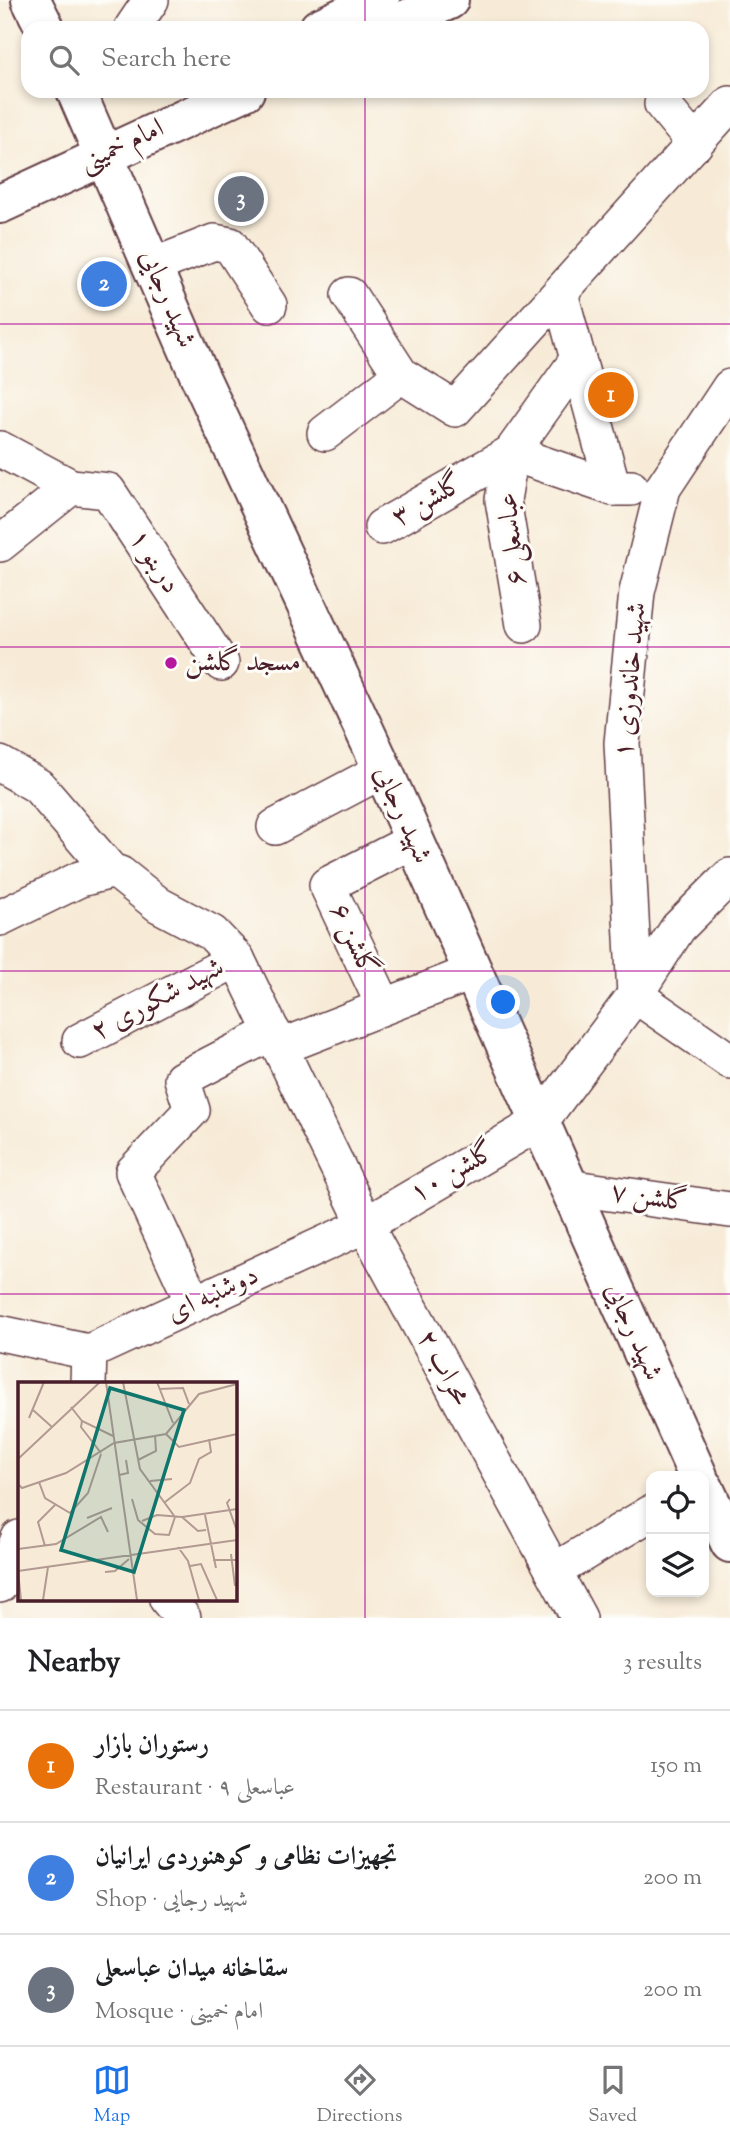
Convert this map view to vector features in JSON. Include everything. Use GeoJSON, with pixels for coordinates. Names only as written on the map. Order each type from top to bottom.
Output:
{"type":"FeatureCollection","features":[{"type":"Feature","properties":{"kind":"main road"},"geometry":{"type":"LineString","coordinates":[[31,0],[42,21]]}},
{"type":"Feature","properties":{"kind":"main road"},"geometry":{"type":"LineString","coordinates":[[334,21],[380,0]]}},
{"type":"Feature","properties":{"kind":"main road"},"geometry":{"type":"LineString","coordinates":[[402,21],[449,0]]}},
{"type":"Feature","properties":{"kind":"main road","name":"امام خمینی"},"geometry":{"type":"LineString","coordinates":[[0,177],[89,114],[154,98]]}},
{"type":"Feature","properties":{"kind":"main road","name":"امام خمینی"},"geometry":{"type":"LineString","coordinates":[[0,204],[89,114],[198,98]]}},
{"type":"Feature","properties":{"kind":"main road","name":"شهید رجایی"},"geometry":{"type":"LineString","coordinates":[[89,114],[200,377],[383,770],[696,1471]]}},
{"type":"Feature","properties":{"kind":"main road"},"geometry":{"type":"LineString","coordinates":[[709,1499],[730,1543]]}},
{"type":"Feature","properties":{"kind":"street"},"geometry":{"type":"LineString","coordinates":[[137,21],[151,0]]}},
{"type":"Feature","properties":{"kind":"street"},"geometry":{"type":"LineString","coordinates":[[662,104],[695,144]]}},
{"type":"Feature","properties":{"kind":"street"},"geometry":{"type":"LineString","coordinates":[[349,295],[401,375],[455,409],[730,104]]}},
{"type":"Feature","properties":{"kind":"street"},"geometry":{"type":"LineString","coordinates":[[153,265],[214,242],[230,245],[269,305]]}},
{"type":"Feature","properties":{"kind":"street"},"geometry":{"type":"LineString","coordinates":[[560,293],[613,488]]}},
{"type":"Feature","properties":{"kind":"street"},"geometry":{"type":"LineString","coordinates":[[578,359],[511,453],[613,488],[663,488]]}},
{"type":"Feature","properties":{"kind":"street"},"geometry":{"type":"LineString","coordinates":[[325,433],[401,375]]}},
{"type":"Feature","properties":{"kind":"street","name":"۱ شهید خاندوزی"},"geometry":{"type":"LineString","coordinates":[[635,995],[622,743],[637,592],[663,488],[730,387]]}},
{"type":"Feature","properties":{"kind":"street"},"geometry":{"type":"LineString","coordinates":[[0,449],[71,487],[0,544]]}},
{"type":"Feature","properties":{"kind":"street","name":"۳ گلشن"},"geometry":{"type":"LineString","coordinates":[[382,527],[511,453]]}},
{"type":"Feature","properties":{"kind":"street","name":"۶ عباسعلی"},"geometry":{"type":"LineString","coordinates":[[511,453],[503,500],[524,625]]}},
{"type":"Feature","properties":{"kind":"street","name":"۱ دربنو"},"geometry":{"type":"LineString","coordinates":[[71,487],[108,491],[221,663]]}},
{"type":"Feature","properties":{"kind":"street","name":"۲ محراب"},"geometry":{"type":"LineString","coordinates":[[0,764],[38,786],[111,871],[120,874],[159,905],[212,933],[237,960],[365,1225],[579,1618]]}},
{"type":"Feature","properties":{"kind":"street"},"geometry":{"type":"LineString","coordinates":[[275,827],[383,770]]}},
{"type":"Feature","properties":{"kind":"street","name":"۶ گلشن"},"geometry":{"type":"LineString","coordinates":[[384,1006],[327,886],[413,841]]}},
{"type":"Feature","properties":{"kind":"street"},"geometry":{"type":"LineString","coordinates":[[0,918],[80,879],[111,871]]}},
{"type":"Feature","properties":{"kind":"street"},"geometry":{"type":"LineString","coordinates":[[540,1122],[635,995],[678,928],[730,876]]}},
{"type":"Feature","properties":{"kind":"street","name":"۲ شهید شکوری"},"geometry":{"type":"LineString","coordinates":[[80,1041],[237,960]]}},
{"type":"Feature","properties":{"kind":"street"},"geometry":{"type":"LineString","coordinates":[[194,1304],[133,1172],[192,1110],[182,1079],[277,1040],[384,1006],[473,972]]}},
{"type":"Feature","properties":{"kind":"street"},"geometry":{"type":"LineString","coordinates":[[635,995],[730,1061]]}},
{"type":"Feature","properties":{"kind":"street","name":"۱۰ گلشن"},"geometry":{"type":"LineString","coordinates":[[365,1225],[540,1122]]}},
{"type":"Feature","properties":{"kind":"street","name":"۷ گلشن"},"geometry":{"type":"LineString","coordinates":[[567,1187],[730,1210]]}},
{"type":"Feature","properties":{"kind":"street","name":"دوشنبه ای"},"geometry":{"type":"LineString","coordinates":[[89,1368],[194,1304],[365,1225]]}},
{"type":"Feature","properties":{"kind":"street"},"geometry":{"type":"LineString","coordinates":[[0,1333],[89,1368]]}},
{"type":"Feature","properties":{"kind":"street"},"geometry":{"type":"LineString","coordinates":[[554,1571],[646,1517]]}},
{"type":"Feature","properties":{"kind":"street"},"geometry":{"type":"LineString","coordinates":[[0,1584],[18,1540]]}},
{"type":"Feature","properties":{"kind":"street"},"geometry":{"type":"LineString","coordinates":[[169,1601],[183,1618]]}},
{"type":"Feature","properties":{"kind":"place","name":"سقاخانه میدان عباسعلی"},"geometry":{"type":"Point","coordinates":[241,199]}},
{"type":"Feature","properties":{"kind":"place","name":"تجهیزات نظامی و کوهنوردی ایرانیان"},"geometry":{"type":"Point","coordinates":[104,284]}},
{"type":"Feature","properties":{"kind":"place","name":"رستوران بازار"},"geometry":{"type":"Point","coordinates":[611,395]}},
{"type":"Feature","properties":{"kind":"place","name":"مسجد گلشن"},"geometry":{"type":"Point","coordinates":[171,663]}}]}
